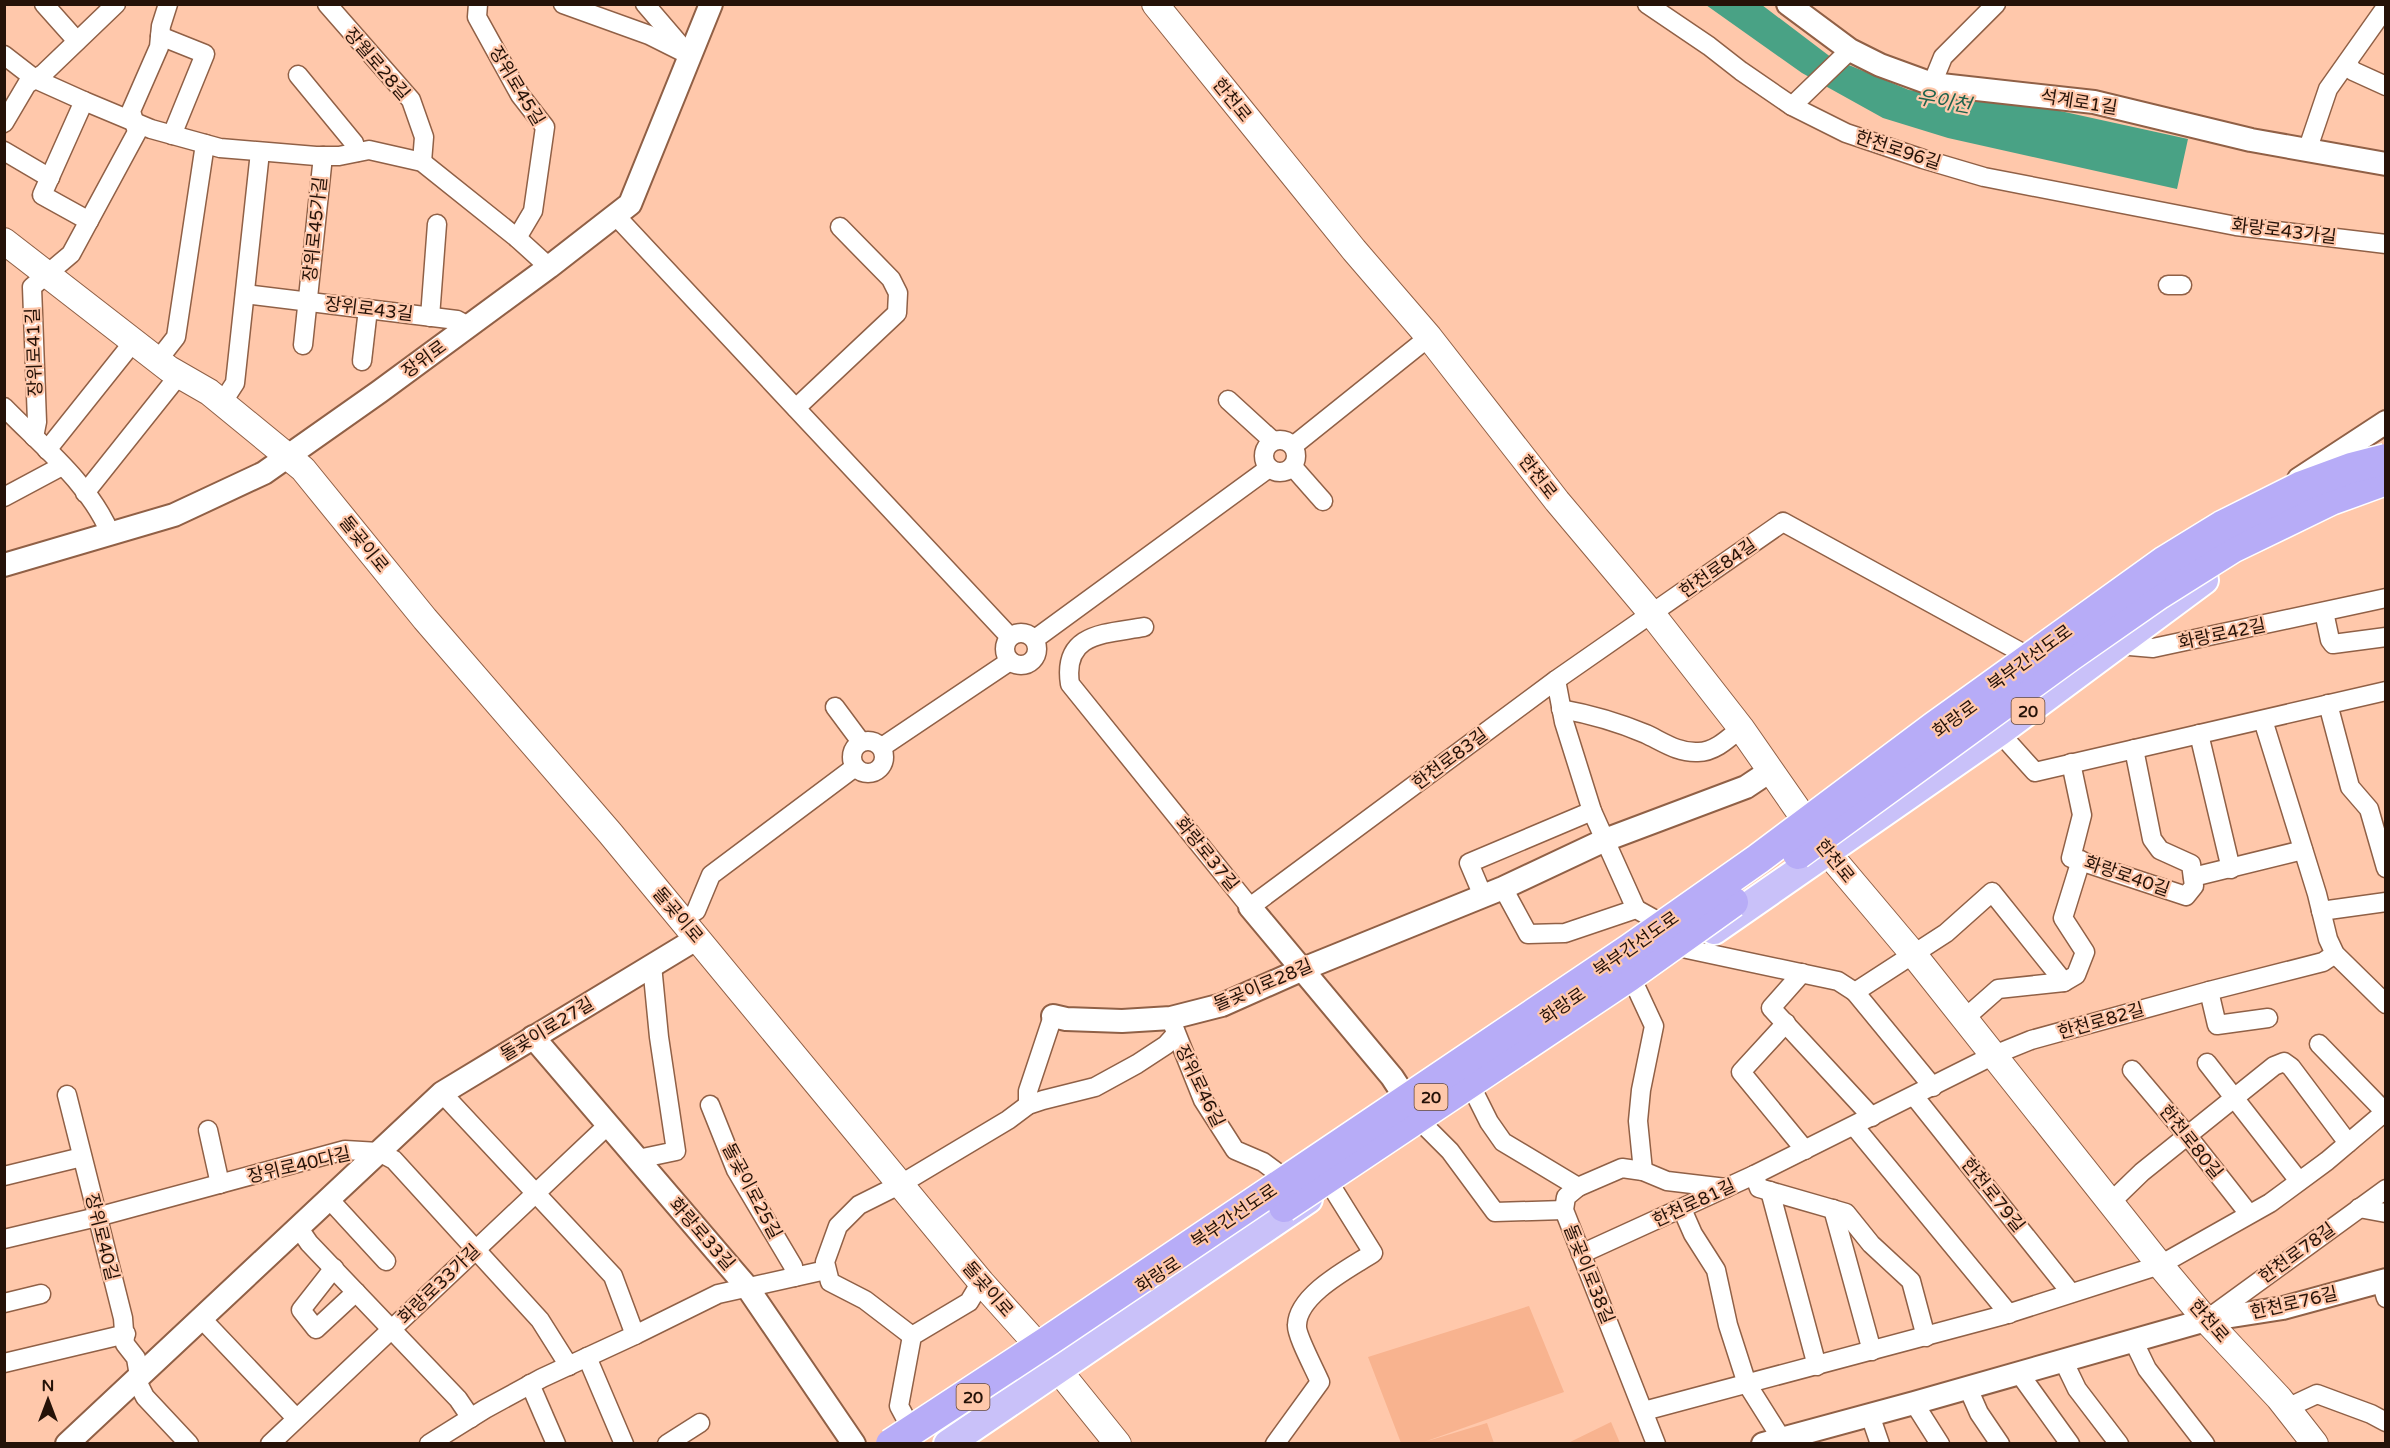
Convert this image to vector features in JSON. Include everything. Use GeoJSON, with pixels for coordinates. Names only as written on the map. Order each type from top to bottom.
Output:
{"type":"FeatureCollection","features":[{"type":"Feature","properties":{"kind":"highway","name":"북부간선도로"},"geometry":{"type":"LineString","coordinates":[[908,1442],[1058,1335],[1640,942],[1758,859],[1934,727],[2165,561],[2222,526],[2302,486],[2350,468],[2382,464]]}},
{"type":"Feature","properties":{"kind":"main road","name":"한천로"},"geometry":{"type":"LineString","coordinates":[[1155,4],[1354,250],[1428,337],[1557,501],[1652,614],[1741,728],[1828,853],[1914,955],[2160,1265],[2206,1320],[2287,1408],[2309,1442]]}},
{"type":"Feature","properties":{"kind":"main road","name":"돌곶이로"},"geometry":{"type":"LineString","coordinates":[[4,241],[158,360],[222,403],[303,469],[425,620],[602,824],[981,1282],[1118,1443]]}},
{"type":"Feature","properties":{"kind":"main road","name":"화랑로"},"geometry":{"type":"LineString","coordinates":[[1050,1361],[1182,1259],[1417,1115],[1681,939],[1764,879],[1810,830],[1857,792],[2192,550],[2382,464]]}},
{"type":"Feature","properties":{"kind":"main road","name":"화랑로"},"geometry":{"type":"LineString","coordinates":[[1764,879],[1828,853],[2118,645],[2273,527],[2382,464]]}},
{"type":"Feature","properties":{"kind":"main road","name":"화랑로"},"geometry":{"type":"LineString","coordinates":[[908,1442],[1000,1395],[1330,1184],[1417,1115],[1472,1088],[1634,983],[1681,939]]}},
{"type":"Feature","properties":{"kind":"main road","name":"화랑로"},"geometry":{"type":"LineString","coordinates":[[948,1443],[1000,1395]]}},
{"type":"Feature","properties":{"kind":"street"},"geometry":{"type":"LineString","coordinates":[[44,4],[78,41]]}},
{"type":"Feature","properties":{"kind":"street"},"geometry":{"type":"LineString","coordinates":[[4,123],[27,84],[78,41],[116,4]]}},
{"type":"Feature","properties":{"kind":"street"},"geometry":{"type":"LineString","coordinates":[[46,274],[71,254],[137,132],[131,111],[159,47],[168,4]]}},
{"type":"Feature","properties":{"kind":"street","name":"장월로28길"},"geometry":{"type":"LineString","coordinates":[[327,4],[411,100],[424,137],[423,162]]}},
{"type":"Feature","properties":{"kind":"street","name":"장위로45길"},"geometry":{"type":"LineString","coordinates":[[478,4],[477,17],[520,95],[545,127],[533,211],[517,238]]}},
{"type":"Feature","properties":{"kind":"street"},"geometry":{"type":"LineString","coordinates":[[563,4],[649,35],[689,55]]}},
{"type":"Feature","properties":{"kind":"street"},"geometry":{"type":"LineString","coordinates":[[645,4],[689,55]]}},
{"type":"Feature","properties":{"kind":"street","name":"장위로"},"geometry":{"type":"LineString","coordinates":[[4,565],[174,515],[264,473],[468,327],[630,204],[711,4]]}},
{"type":"Feature","properties":{"kind":"street","name":"한천로96길"},"geometry":{"type":"LineString","coordinates":[[1647,4],[1709,46],[1741,72],[1794,104],[1846,133],[1922,165],[2182,215]]}},
{"type":"Feature","properties":{"kind":"street","name":"석계로1길"},"geometry":{"type":"LineString","coordinates":[[1788,4],[1845,55],[1932,84],[2094,102],[2251,140],[2385,164]]}},
{"type":"Feature","properties":{"kind":"street"},"geometry":{"type":"LineString","coordinates":[[1932,84],[1942,57],[1996,4]]}},
{"type":"Feature","properties":{"kind":"street"},"geometry":{"type":"LineString","coordinates":[[2307,151],[2328,89],[2385,7]]}},
{"type":"Feature","properties":{"kind":"street"},"geometry":{"type":"LineString","coordinates":[[160,36],[205,54],[172,135]]}},
{"type":"Feature","properties":{"kind":"street","name":"장위로45가길"},"geometry":{"type":"LineString","coordinates":[[4,55],[35,79],[84,101],[135,122],[205,144],[260,152],[323,156],[369,150],[423,162]]}},
{"type":"Feature","properties":{"kind":"street"},"geometry":{"type":"LineString","coordinates":[[1794,104],[1845,55]]}},
{"type":"Feature","properties":{"kind":"street"},"geometry":{"type":"LineString","coordinates":[[2347,63],[2354,72],[2385,86]]}},
{"type":"Feature","properties":{"kind":"street"},"geometry":{"type":"LineString","coordinates":[[298,75],[354,143],[357,152]]}},
{"type":"Feature","properties":{"kind":"street"},"geometry":{"type":"LineString","coordinates":[[46,186],[84,101]]}},
{"type":"Feature","properties":{"kind":"street"},"geometry":{"type":"LineString","coordinates":[[158,360],[176,336],[205,144]]}},
{"type":"Feature","properties":{"kind":"street"},"geometry":{"type":"LineString","coordinates":[[4,151],[89,221]]}},
{"type":"Feature","properties":{"kind":"street"},"geometry":{"type":"LineString","coordinates":[[222,403],[235,383],[260,152]]}},
{"type":"Feature","properties":{"kind":"street","name":"장위로45가길"},"geometry":{"type":"LineString","coordinates":[[308,301],[323,156]]}},
{"type":"Feature","properties":{"kind":"street"},"geometry":{"type":"LineString","coordinates":[[423,162],[549,267]]}},
{"type":"Feature","properties":{"kind":"street"},"geometry":{"type":"LineString","coordinates":[[615,215],[1010,637]]}},
{"type":"Feature","properties":{"kind":"street","name":"화랑로43가길"},"geometry":{"type":"LineString","coordinates":[[2182,215],[2236,226],[2385,244]]}},
{"type":"Feature","properties":{"kind":"street","name":"장위로43길"},"geometry":{"type":"LineString","coordinates":[[430,317],[436,224]]}},
{"type":"Feature","properties":{"kind":"street"},"geometry":{"type":"LineString","coordinates":[[796,408],[897,313],[898,293],[891,279],[840,227]]}},
{"type":"Feature","properties":{"kind":"street","name":"장위로41길"},"geometry":{"type":"LineString","coordinates":[[34,437],[37,422],[32,287],[46,274]]}},
{"type":"Feature","properties":{"kind":"street","name":"장위로43길"},"geometry":{"type":"LineString","coordinates":[[245,294],[457,320],[468,327]]}},
{"type":"Feature","properties":{"kind":"street","name":"장위로43길"},"geometry":{"type":"LineString","coordinates":[[303,345],[308,301]]}},
{"type":"Feature","properties":{"kind":"street"},"geometry":{"type":"LineString","coordinates":[[362,361],[368,309]]}},
{"type":"Feature","properties":{"kind":"street"},"geometry":{"type":"LineString","coordinates":[[1293,446],[1428,337]]}},
{"type":"Feature","properties":{"kind":"street"},"geometry":{"type":"LineString","coordinates":[[47,450],[134,341]]}},
{"type":"Feature","properties":{"kind":"street"},"geometry":{"type":"LineString","coordinates":[[85,493],[179,375]]}},
{"type":"Feature","properties":{"kind":"street"},"geometry":{"type":"LineString","coordinates":[[1228,400],[1273,441],[1284,440],[1293,446],[1297,457],[1293,467],[1278,472],[1269,468],[1264,454],[1273,441]]}},
{"type":"Feature","properties":{"kind":"street","name":"장위로41길"},"geometry":{"type":"LineString","coordinates":[[4,407],[47,450],[85,493],[103,516],[110,533]]}},
{"type":"Feature","properties":{"kind":"street","name":"화랑로"},"geometry":{"type":"LineString","coordinates":[[2192,550],[2385,422]]}},
{"type":"Feature","properties":{"kind":"street"},"geometry":{"type":"LineString","coordinates":[[4,497],[62,466]]}},
{"type":"Feature","properties":{"kind":"street"},"geometry":{"type":"LineString","coordinates":[[1293,467],[1323,501]]}},
{"type":"Feature","properties":{"kind":"street"},"geometry":{"type":"LineString","coordinates":[[1035,639],[1269,468]]}},
{"type":"Feature","properties":{"kind":"street","name":"한천로84길"},"geometry":{"type":"LineString","coordinates":[[1652,614],[1783,522],[2036,661]]}},
{"type":"Feature","properties":{"kind":"street","name":"화랑로42길"},"geometry":{"type":"LineString","coordinates":[[2118,645],[2153,648],[2385,598]]}},
{"type":"Feature","properties":{"kind":"street"},"geometry":{"type":"LineString","coordinates":[[2325,612],[2330,640],[2333,644],[2385,637]]}},
{"type":"Feature","properties":{"kind":"street","name":"한천로83길"},"geometry":{"type":"LineString","coordinates":[[1250,908],[1556,680],[1652,614]]}},
{"type":"Feature","properties":{"kind":"street","name":"화랑로37길"},"geometry":{"type":"LineString","coordinates":[[1144,627],[1092,637],[1082,644],[1071,656],[1068,669],[1071,684],[1250,908],[1392,1077],[1417,1115]]}},
{"type":"Feature","properties":{"kind":"street"},"geometry":{"type":"LineString","coordinates":[[1025,633],[1035,639],[1038,650],[1034,660],[1024,665],[1010,661],[1005,652],[1005,646],[1010,637],[1014,634],[1025,633]]}},
{"type":"Feature","properties":{"kind":"street"},"geometry":{"type":"LineString","coordinates":[[882,747],[1010,661]]}},
{"type":"Feature","properties":{"kind":"street"},"geometry":{"type":"LineString","coordinates":[[2036,661],[2066,683]]}},
{"type":"Feature","properties":{"kind":"street"},"geometry":{"type":"LineString","coordinates":[[1556,680],[1561,709],[1592,811],[1636,909],[1681,939],[1802,974],[1838,981],[1855,992],[1933,1087]]}},
{"type":"Feature","properties":{"kind":"street"},"geometry":{"type":"LineString","coordinates":[[1999,732],[2035,772],[2385,691]]}},
{"type":"Feature","properties":{"kind":"street"},"geometry":{"type":"LineString","coordinates":[[2328,705],[2350,787],[2369,809],[2385,868]]}},
{"type":"Feature","properties":{"kind":"street"},"geometry":{"type":"LineString","coordinates":[[835,707],[861,742]]}},
{"type":"Feature","properties":{"kind":"street"},"geometry":{"type":"LineString","coordinates":[[1561,709],[1645,734],[1673,748],[1699,752],[1716,747],[1741,728]]}},
{"type":"Feature","properties":{"kind":"street"},"geometry":{"type":"LineString","coordinates":[[2263,720],[2304,850],[2328,939],[2335,954],[2385,1004]]}},
{"type":"Feature","properties":{"kind":"street"},"geometry":{"type":"LineString","coordinates":[[2199,734],[2231,869]]}},
{"type":"Feature","properties":{"kind":"street"},"geometry":{"type":"LineString","coordinates":[[872,741],[882,747],[884,763],[876,771],[866,773],[855,767],[852,755],[861,742],[872,741]]}},
{"type":"Feature","properties":{"kind":"street","name":"화랑로40길"},"geometry":{"type":"LineString","coordinates":[[2072,763],[2082,815],[2071,858],[2186,896],[2194,886],[2191,864],[2160,850],[2152,839],[2134,749]]}},
{"type":"Feature","properties":{"kind":"street"},"geometry":{"type":"LineString","coordinates":[[696,911],[711,875],[855,767]]}},
{"type":"Feature","properties":{"kind":"street","name":"돌곶이로28길"},"geometry":{"type":"LineString","coordinates":[[1028,1106],[1028,1091],[1053,1017],[1173,1026],[1302,969],[1493,892],[1605,840],[1746,787],[1770,771]]}},
{"type":"Feature","properties":{"kind":"street"},"geometry":{"type":"LineString","coordinates":[[1592,811],[1469,863],[1528,934],[1565,933],[1636,909]]}},
{"type":"Feature","properties":{"kind":"street","name":"화랑로40길"},"geometry":{"type":"LineString","coordinates":[[2193,877],[2304,850]]}},
{"type":"Feature","properties":{"kind":"street"},"geometry":{"type":"LineString","coordinates":[[1964,1019],[1998,989],[2064,982],[2076,975],[2085,952],[2063,918],[2081,861]]}},
{"type":"Feature","properties":{"kind":"street"},"geometry":{"type":"LineString","coordinates":[[1855,992],[1946,933],[1992,892],[2064,982]]}},
{"type":"Feature","properties":{"kind":"street"},"geometry":{"type":"LineString","coordinates":[[2321,911],[2385,902]]}},
{"type":"Feature","properties":{"kind":"street","name":"돌곶이로27길"},"geometry":{"type":"LineString","coordinates":[[67,1443],[442,1092],[696,939]]}},
{"type":"Feature","properties":{"kind":"street","name":"한천로82길"},"geometry":{"type":"LineString","coordinates":[[1994,1055],[2031,1041],[2323,962],[2335,954]]}},
{"type":"Feature","properties":{"kind":"street"},"geometry":{"type":"LineString","coordinates":[[638,1159],[676,1150],[659,1037],[652,965]]}},
{"type":"Feature","properties":{"kind":"street"},"geometry":{"type":"LineString","coordinates":[[1802,974],[1771,1008],[1872,1117]]}},
{"type":"Feature","properties":{"kind":"street"},"geometry":{"type":"LineString","coordinates":[[1634,983],[1654,1026],[1641,1090],[1638,1121],[1643,1171]]}},
{"type":"Feature","properties":{"kind":"street"},"geometry":{"type":"LineString","coordinates":[[2209,991],[2217,1025],[2268,1018]]}},
{"type":"Feature","properties":{"kind":"street"},"geometry":{"type":"LineString","coordinates":[[1786,1023],[1741,1072],[1805,1150]]}},
{"type":"Feature","properties":{"kind":"street","name":"돌곶이로28길"},"geometry":{"type":"LineString","coordinates":[[902,1184],[1028,1106],[1042,1100],[1095,1088],[1137,1064],[1166,1045],[1173,1026]]}},
{"type":"Feature","properties":{"kind":"street","name":"장위로46길"},"geometry":{"type":"LineString","coordinates":[[1173,1026],[1203,1100],[1235,1149],[1274,1168],[1298,1188]]}},
{"type":"Feature","properties":{"kind":"street","name":"화랑로33길"},"geometry":{"type":"LineString","coordinates":[[533,1037],[747,1287],[854,1443]]}},
{"type":"Feature","properties":{"kind":"street"},"geometry":{"type":"LineString","coordinates":[[1644,1411],[2009,1314],[2160,1265],[2270,1203],[2385,1112],[2319,1044]]}},
{"type":"Feature","properties":{"kind":"street","name":"한천로81길"},"geometry":{"type":"LineString","coordinates":[[1581,1254],[1754,1175],[1994,1055]]}},
{"type":"Feature","properties":{"kind":"street"},"geometry":{"type":"LineString","coordinates":[[2111,1202],[2142,1172],[2187,1135],[2274,1066],[2284,1062],[2291,1067],[2348,1143]]}},
{"type":"Feature","properties":{"kind":"street"},"geometry":{"type":"LineString","coordinates":[[2207,1064],[2299,1181]]}},
{"type":"Feature","properties":{"kind":"street","name":"한천로80길"},"geometry":{"type":"LineString","coordinates":[[2132,1070],[2249,1214]]}},
{"type":"Feature","properties":{"kind":"street"},"geometry":{"type":"LineString","coordinates":[[1472,1088],[1489,1122],[1503,1142],[1578,1187]]}},
{"type":"Feature","properties":{"kind":"street"},"geometry":{"type":"LineString","coordinates":[[442,1092],[612,1276],[635,1335]]}},
{"type":"Feature","properties":{"kind":"street","name":"장위로40길"},"geometry":{"type":"LineString","coordinates":[[67,1095],[126,1334],[125,1344],[136,1358],[138,1377]]}},
{"type":"Feature","properties":{"kind":"street","name":"한천로79길"},"geometry":{"type":"LineString","coordinates":[[1914,1096],[2071,1293]]}},
{"type":"Feature","properties":{"kind":"street","name":"돌곶이로25길"},"geometry":{"type":"LineString","coordinates":[[710,1105],[736,1170],[793,1266],[795,1277]]}},
{"type":"Feature","properties":{"kind":"street","name":"돌곶이로38길"},"geometry":{"type":"LineString","coordinates":[[1417,1115],[1450,1151],[1495,1212],[1564,1210],[1656,1443]]}},
{"type":"Feature","properties":{"kind":"street","name":"화랑로33가길"},"geometry":{"type":"LineString","coordinates":[[270,1443],[608,1125]]}},
{"type":"Feature","properties":{"kind":"street"},"geometry":{"type":"LineString","coordinates":[[1854,1126],[2009,1314]]}},
{"type":"Feature","properties":{"kind":"street"},"geometry":{"type":"LineString","coordinates":[[208,1130],[220,1184]]}},
{"type":"Feature","properties":{"kind":"street","name":"장위로40다길"},"geometry":{"type":"LineString","coordinates":[[4,1239],[345,1150],[379,1152]]}},
{"type":"Feature","properties":{"kind":"street"},"geometry":{"type":"LineString","coordinates":[[379,1152],[394,1160],[540,1320],[569,1366]]}},
{"type":"Feature","properties":{"kind":"street"},"geometry":{"type":"LineString","coordinates":[[4,1176],[82,1157]]}},
{"type":"Feature","properties":{"kind":"street"},"geometry":{"type":"LineString","coordinates":[[1564,1210],[1566,1197],[1578,1187],[1622,1168],[1643,1171],[1667,1181],[1726,1188]]}},
{"type":"Feature","properties":{"kind":"street"},"geometry":{"type":"LineString","coordinates":[[1754,1175],[1759,1188],[1846,1213],[1871,1244],[1911,1281],[1926,1337]]}},
{"type":"Feature","properties":{"kind":"street"},"geometry":{"type":"LineString","coordinates":[[902,1184],[859,1205],[838,1226],[825,1262],[831,1282],[865,1300],[912,1336]]}},
{"type":"Feature","properties":{"kind":"street"},"geometry":{"type":"LineString","coordinates":[[1275,1443],[1320,1382],[1296,1327],[1299,1313],[1318,1289],[1374,1253],[1330,1184]]}},
{"type":"Feature","properties":{"kind":"street","name":"한천로78길"},"geometry":{"type":"LineString","coordinates":[[2206,1320],[2385,1189]]}},
{"type":"Feature","properties":{"kind":"street"},"geometry":{"type":"LineString","coordinates":[[1770,1191],[1817,1366]]}},
{"type":"Feature","properties":{"kind":"street"},"geometry":{"type":"LineString","coordinates":[[329,1199],[386,1262]]}},
{"type":"Feature","properties":{"kind":"street"},"geometry":{"type":"LineString","coordinates":[[2359,1208],[2385,1213]]}},
{"type":"Feature","properties":{"kind":"street"},"geometry":{"type":"LineString","coordinates":[[1682,1209],[1716,1270],[1728,1325],[1747,1384],[1772,1441]]}},
{"type":"Feature","properties":{"kind":"street"},"geometry":{"type":"LineString","coordinates":[[1833,1209],[1872,1352]]}},
{"type":"Feature","properties":{"kind":"street"},"geometry":{"type":"LineString","coordinates":[[298,1227],[458,1400],[471,1418]]}},
{"type":"Feature","properties":{"kind":"street"},"geometry":{"type":"LineString","coordinates":[[334,1268],[301,1310],[316,1329],[356,1292]]}},
{"type":"Feature","properties":{"kind":"street"},"geometry":{"type":"LineString","coordinates":[[429,1443],[530,1384],[717,1294],[826,1270]]}},
{"type":"Feature","properties":{"kind":"street"},"geometry":{"type":"LineString","coordinates":[[908,1442],[899,1406],[912,1336],[969,1302],[981,1282]]}},
{"type":"Feature","properties":{"kind":"street","name":"한천로76길"},"geometry":{"type":"LineString","coordinates":[[1772,1441],[1821,1435],[1870,1414],[2206,1320],[2283,1308],[2384,1286]]}},
{"type":"Feature","properties":{"kind":"street"},"geometry":{"type":"LineString","coordinates":[[4,1303],[41,1294]]}},
{"type":"Feature","properties":{"kind":"street"},"geometry":{"type":"LineString","coordinates":[[201,1318],[296,1419]]}},
{"type":"Feature","properties":{"kind":"street"},"geometry":{"type":"LineString","coordinates":[[4,1363],[126,1334]]}},
{"type":"Feature","properties":{"kind":"street"},"geometry":{"type":"LineString","coordinates":[[2133,1340],[2147,1369],[2205,1443]]}},
{"type":"Feature","properties":{"kind":"street"},"geometry":{"type":"LineString","coordinates":[[587,1357],[624,1443]]}},
{"type":"Feature","properties":{"kind":"street"},"geometry":{"type":"LineString","coordinates":[[2063,1360],[2077,1389],[2119,1443]]}},
{"type":"Feature","properties":{"kind":"street"},"geometry":{"type":"LineString","coordinates":[[2019,1373],[2070,1443]]}},
{"type":"Feature","properties":{"kind":"street"},"geometry":{"type":"LineString","coordinates":[[138,1377],[145,1397],[189,1443]]}},
{"type":"Feature","properties":{"kind":"street"},"geometry":{"type":"LineString","coordinates":[[530,1384],[556,1443]]}},
{"type":"Feature","properties":{"kind":"street"},"geometry":{"type":"LineString","coordinates":[[1968,1388],[1979,1413],[2000,1443]]}},
{"type":"Feature","properties":{"kind":"street"},"geometry":{"type":"LineString","coordinates":[[2287,1408],[2317,1394],[2371,1414],[2385,1422]]}},
{"type":"Feature","properties":{"kind":"street"},"geometry":{"type":"LineString","coordinates":[[1914,1403],[1940,1443]]}},
{"type":"Feature","properties":{"kind":"street"},"geometry":{"type":"LineString","coordinates":[[1870,1414],[1880,1443]]}},
{"type":"Feature","properties":{"kind":"street"},"geometry":{"type":"LineString","coordinates":[[667,1443],[700,1423]]}},
{"type":"Feature","properties":{"kind":"shaded area"},"geometry":{"type":"Polygon","coordinates":[[[1529,1306],[1564,1392],[1424,1442],[1487,1423],[1494,1443],[1401,1443],[1368,1357],[1529,1306]]]}},
{"type":"Feature","properties":{"kind":"shaded area"},"geometry":{"type":"Polygon","coordinates":[[[1611,1422],[1620,1443],[1568,1443],[1611,1422]]]}},
{"type":"Feature","properties":{"kind":"water","name":"우이천"},"geometry":{"type":"Polygon","coordinates":[[[1706,5],[1762,5],[1832,58],[1909,90],[2051,109],[2188,139],[2177,189],[1948,138],[1883,118],[1802,73],[1706,5]]]}}]}
